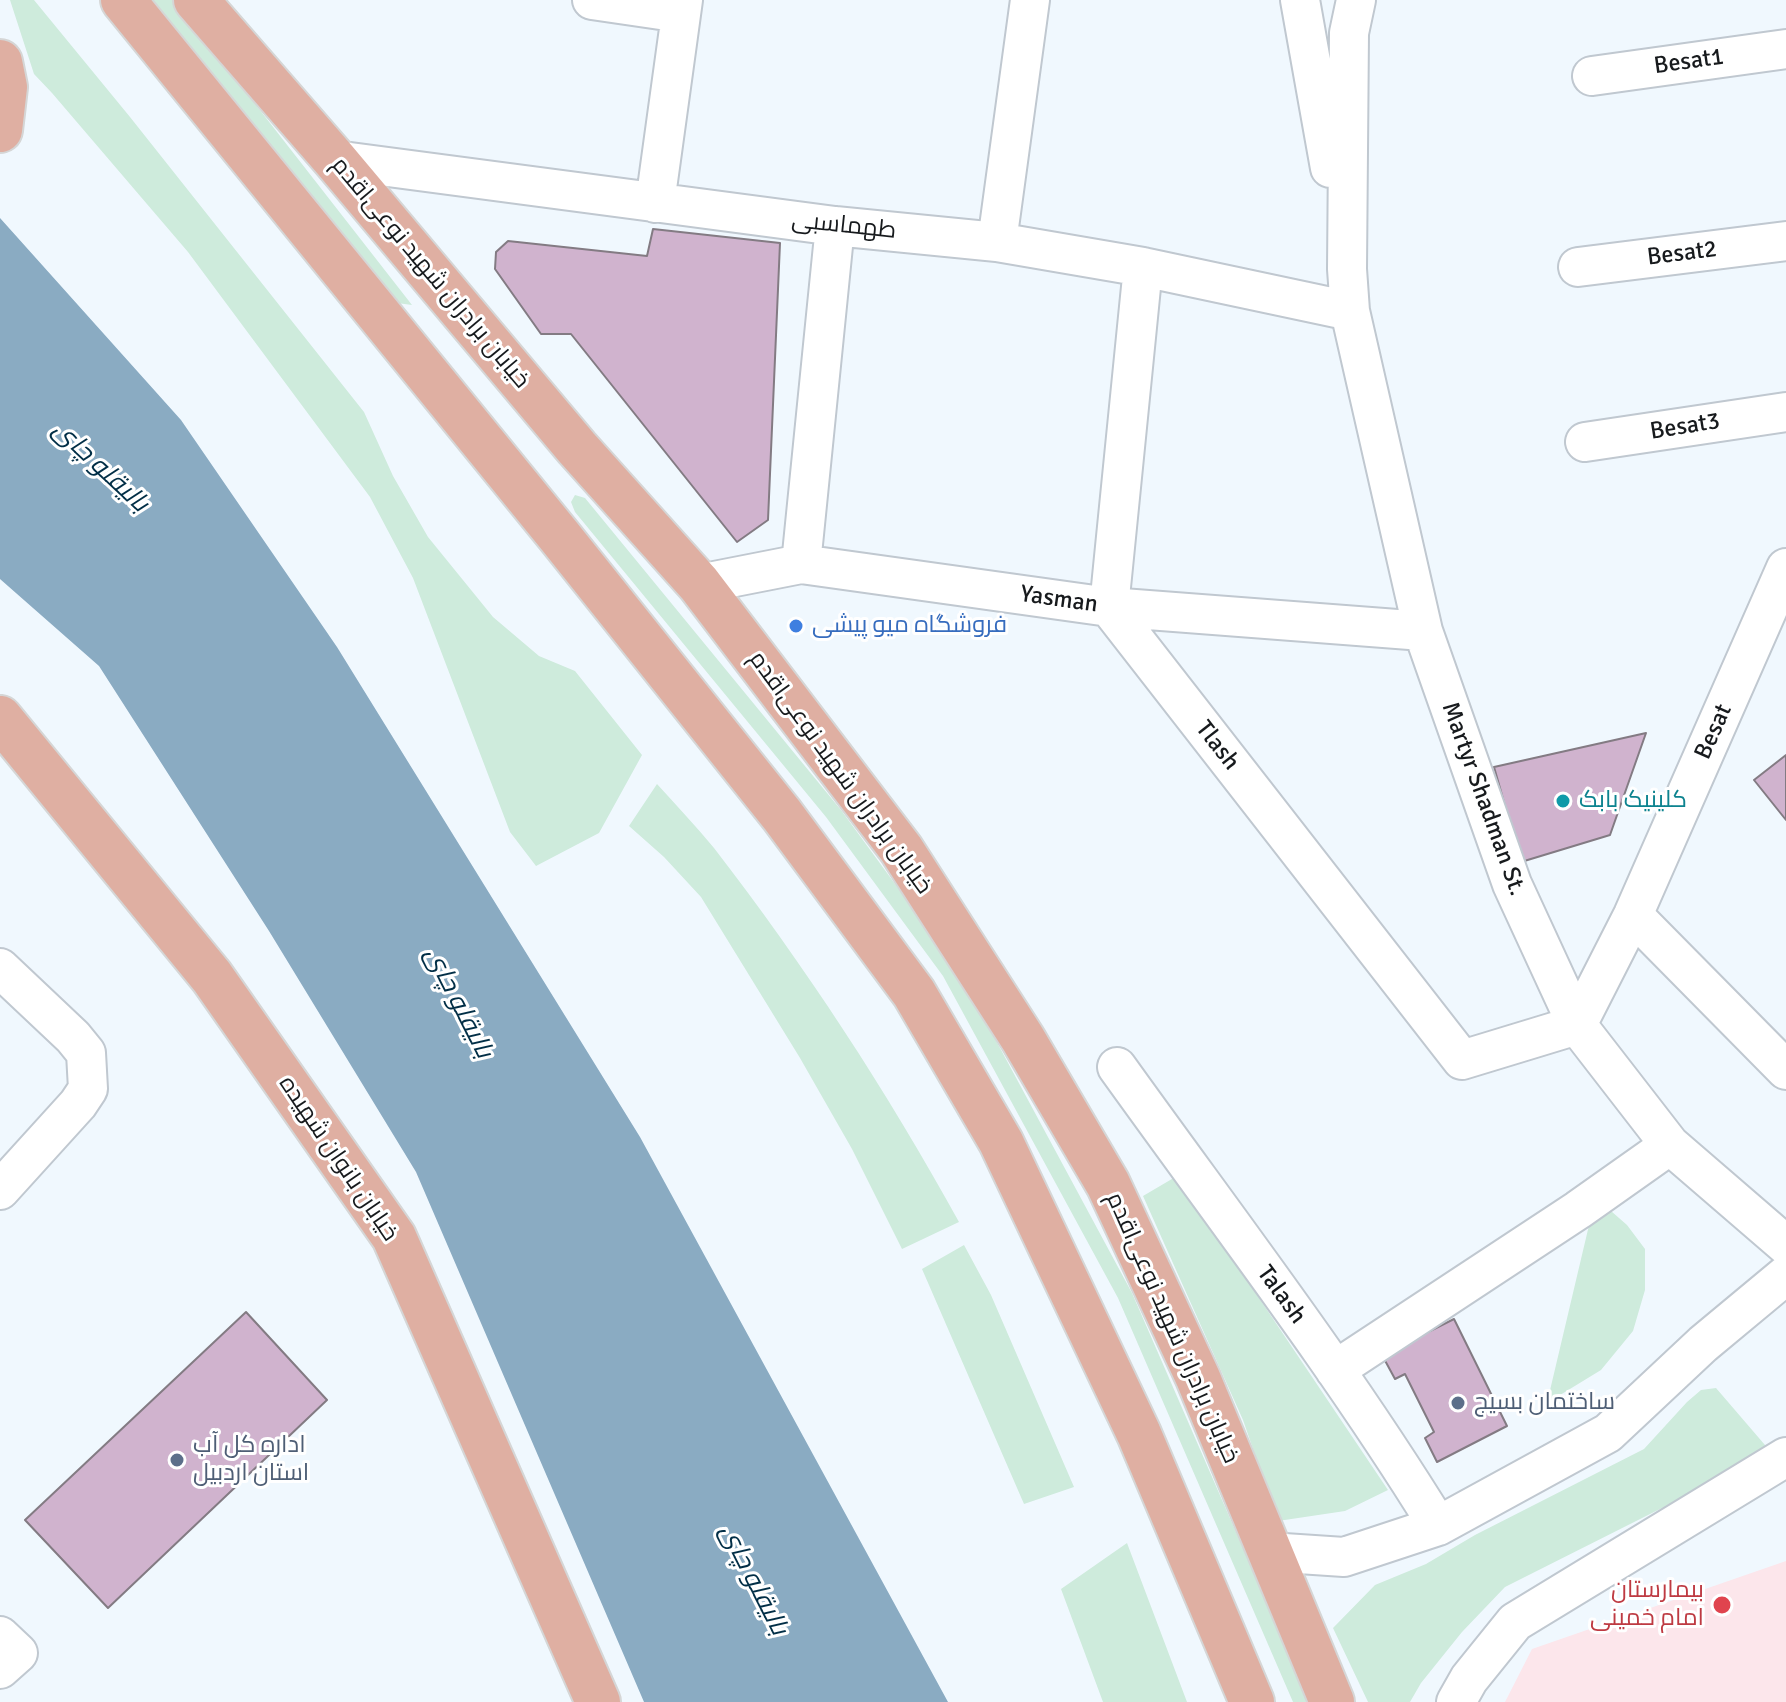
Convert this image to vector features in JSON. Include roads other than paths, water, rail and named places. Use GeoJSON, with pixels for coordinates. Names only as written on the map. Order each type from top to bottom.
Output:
{"type":"FeatureCollection","features":[{"type":"Feature","properties":{"kind":"main road"},"geometry":{"type":"LineString","coordinates":[[123,0],[782,815],[914,993],[1007,1156],[1139,1434],[1252,1702]]}},
{"type":"Feature","properties":{"kind":"main road","name":"خیابان برادران شهید نوعی‌اقدم"},"geometry":{"type":"LineString","coordinates":[[196,0],[577,448],[699,584],[901,849],[1023,1039],[1108,1184],[1198,1378],[1332,1702]]}},
{"type":"Feature","properties":{"kind":"main road"},"geometry":{"type":"LineString","coordinates":[[0,62],[5,87],[0,130]]}},
{"type":"Feature","properties":{"kind":"main road"},"geometry":{"type":"LineString","coordinates":[[525,494],[577,448]]}},
{"type":"Feature","properties":{"kind":"main road","name":"خیابان بانوان شهیده"},"geometry":{"type":"LineString","coordinates":[[0,718],[212,977],[394,1237],[598,1702]]}},
{"type":"Feature","properties":{"kind":"street"},"geometry":{"type":"LineString","coordinates":[[592,0],[682,6],[655,203]]}},
{"type":"Feature","properties":{"kind":"street"},"geometry":{"type":"LineString","coordinates":[[997,242],[1030,0]]}},
{"type":"Feature","properties":{"kind":"street"},"geometry":{"type":"LineString","coordinates":[[1300,0],[1347,269]]}},
{"type":"Feature","properties":{"kind":"street"},"geometry":{"type":"LineString","coordinates":[[1347,269],[1349,33],[1356,0]]}},
{"type":"Feature","properties":{"kind":"street","name":"Besat1"},"geometry":{"type":"LineString","coordinates":[[1592,76],[1786,49]]}},
{"type":"Feature","properties":{"kind":"street","name":"طهماسبی"},"geometry":{"type":"LineString","coordinates":[[335,160],[835,226],[997,242],[1143,267],[1350,311]]}},
{"type":"Feature","properties":{"kind":"street"},"geometry":{"type":"LineString","coordinates":[[801,564],[835,226]]}},
{"type":"Feature","properties":{"kind":"street","name":"Besat2"},"geometry":{"type":"LineString","coordinates":[[1578,267],[1786,241]]}},
{"type":"Feature","properties":{"kind":"street"},"geometry":{"type":"LineString","coordinates":[[1109,607],[1143,267]]}},
{"type":"Feature","properties":{"kind":"street","name":"Martyr Shadman St."},"geometry":{"type":"LineString","coordinates":[[1347,269],[1350,311],[1423,631],[1512,884],[1577,1025],[1670,1145],[1786,1245]]}},
{"type":"Feature","properties":{"kind":"street","name":"Besat3"},"geometry":{"type":"LineString","coordinates":[[1585,442],[1786,412]]}},
{"type":"Feature","properties":{"kind":"street","name":"Yasman"},"geometry":{"type":"LineString","coordinates":[[699,584],[801,564],[1109,607],[1423,631]]}},
{"type":"Feature","properties":{"kind":"street","name":"Besat"},"geometry":{"type":"LineString","coordinates":[[1577,1025],[1633,915],[1786,568]]}},
{"type":"Feature","properties":{"kind":"street","name":"Tlash"},"geometry":{"type":"LineString","coordinates":[[1109,607],[1462,1060],[1577,1025]]}},
{"type":"Feature","properties":{"kind":"street"},"geometry":{"type":"LineString","coordinates":[[1633,915],[1786,1070]]}},
{"type":"Feature","properties":{"kind":"street"},"geometry":{"type":"LineString","coordinates":[[0,968],[73,1037],[86,1053],[89,1076],[88,1089],[78,1104],[0,1190]]}},
{"type":"Feature","properties":{"kind":"street","name":"Talash"},"geometry":{"type":"LineString","coordinates":[[1117,1067],[1335,1370],[1438,1526]]}},
{"type":"Feature","properties":{"kind":"street"},"geometry":{"type":"LineString","coordinates":[[1335,1370],[1670,1145]]}},
{"type":"Feature","properties":{"kind":"street"},"geometry":{"type":"LineString","coordinates":[[1269,1552],[1344,1557],[1438,1526],[1608,1433],[1703,1344],[1786,1275]]}},
{"type":"Feature","properties":{"kind":"street"},"geometry":{"type":"LineString","coordinates":[[1456,1702],[1469,1679],[1515,1622],[1786,1457]]}},
{"type":"Feature","properties":{"kind":"street"},"geometry":{"type":"LineString","coordinates":[[0,1636],[18,1653],[0,1669]]}},
{"type":"Feature","properties":{"kind":"water","name":"بالیقلو چای"},"geometry":{"type":"Polygon","coordinates":[[[0,218],[181,420],[337,647],[640,1137],[948,1702],[644,1702],[416,1172],[269,931],[99,666],[0,579],[0,218]]]}},
{"type":"Feature","properties":{"kind":"place","name":"فروشگاه میو پیشی"},"geometry":{"type":"Point","coordinates":[796,626]}},
{"type":"Feature","properties":{"kind":"place","name":"کلینیک بابک"},"geometry":{"type":"Point","coordinates":[1563,801]}},
{"type":"Feature","properties":{"kind":"place","name":"ساختمان بسیج"},"geometry":{"type":"Point","coordinates":[1458,1403]}},
{"type":"Feature","properties":{"kind":"place","name":"اداره کل آب استان اردبیل"},"geometry":{"type":"Point","coordinates":[177,1460]}},
{"type":"Feature","properties":{"kind":"place","name":"بیمارستان امام خمینی"},"geometry":{"type":"Point","coordinates":[1722,1605]}}]}
